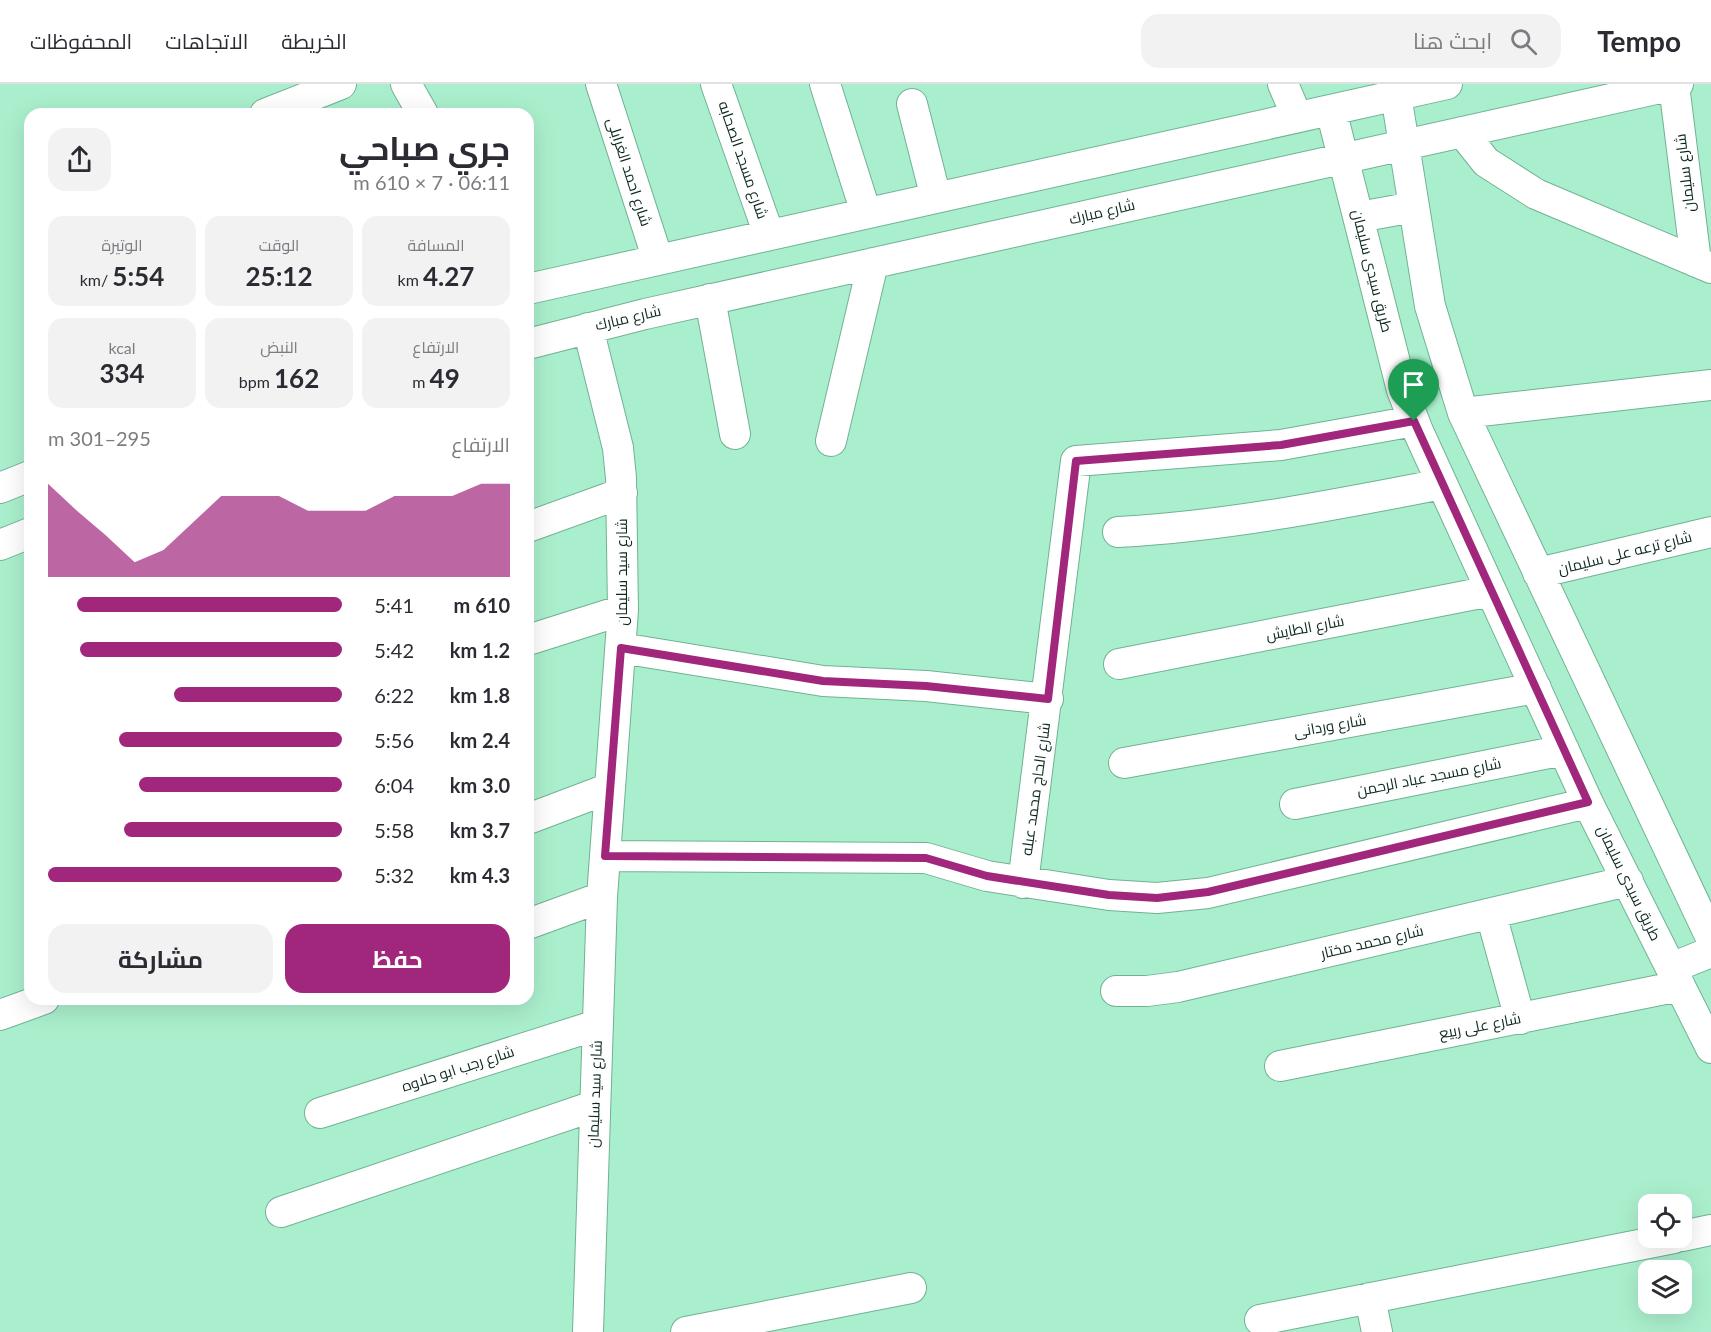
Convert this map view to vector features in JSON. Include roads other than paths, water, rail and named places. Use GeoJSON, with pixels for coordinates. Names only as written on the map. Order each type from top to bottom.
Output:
{"type":"FeatureCollection","features":[{"type":"Feature","properties":{"kind":"street"},"geometry":{"type":"LineString","coordinates":[[280,108],[341,84]]}},
{"type":"Feature","properties":{"kind":"street"},"geometry":{"type":"LineString","coordinates":[[406,84],[420,108]]}},
{"type":"Feature","properties":{"kind":"street","name":"شارع احمد الغرابلى"},"geometry":{"type":"LineString","coordinates":[[602,84],[657,260]]}},
{"type":"Feature","properties":{"kind":"street","name":"شارع مسجد الصحابه"},"geometry":{"type":"LineString","coordinates":[[716,84],[769,235]]}},
{"type":"Feature","properties":{"kind":"street"},"geometry":{"type":"LineString","coordinates":[[825,84],[866,213]]}},
{"type":"Feature","properties":{"kind":"street"},"geometry":{"type":"LineString","coordinates":[[1283,84],[1297,117]]}},
{"type":"Feature","properties":{"kind":"street"},"geometry":{"type":"LineString","coordinates":[[534,285],[657,260],[1447,84]]}},
{"type":"Feature","properties":{"kind":"street","name":"شارع مبارك"},"geometry":{"type":"LineString","coordinates":[[534,342],[710,299],[1676,84]]}},
{"type":"Feature","properties":{"kind":"street","name":"شارع سليمان"},"geometry":{"type":"LineString","coordinates":[[1676,84],[1703,265]]}},
{"type":"Feature","properties":{"kind":"street"},"geometry":{"type":"LineString","coordinates":[[1396,95],[1431,306],[1463,412],[1711,939]]}},
{"type":"Feature","properties":{"kind":"street"},"geometry":{"type":"LineString","coordinates":[[912,104],[936,198]]}},
{"type":"Feature","properties":{"kind":"street","name":"طريق سيدى سليمان"},"geometry":{"type":"LineString","coordinates":[[1331,110],[1393,358],[1414,421],[1588,802],[1711,1048]]}},
{"type":"Feature","properties":{"kind":"street"},"geometry":{"type":"LineString","coordinates":[[1462,132],[1486,162],[1516,183],[1536,194],[1703,265]]}},
{"type":"Feature","properties":{"kind":"street"},"geometry":{"type":"LineString","coordinates":[[1359,217],[1414,207]]}},
{"type":"Feature","properties":{"kind":"street"},"geometry":{"type":"LineString","coordinates":[[831,441],[873,263]]}},
{"type":"Feature","properties":{"kind":"street"},"geometry":{"type":"LineString","coordinates":[[710,299],[735,434]]}},
{"type":"Feature","properties":{"kind":"street","name":"شارع سيد سليمان"},"geometry":{"type":"LineString","coordinates":[[588,328],[618,448],[622,492],[623,610],[602,897],[588,1332]]}},
{"type":"Feature","properties":{"kind":"street"},"geometry":{"type":"LineString","coordinates":[[1463,412],[1711,385]]}},
{"type":"Feature","properties":{"kind":"street","name":"شارع الحاج محمد عبله"},"geometry":{"type":"LineString","coordinates":[[1023,882],[1048,699],[1076,461],[1270,446],[1414,421]]}},
{"type":"Feature","properties":{"kind":"street"},"geometry":{"type":"LineString","coordinates":[[0,488],[24,478]]}},
{"type":"Feature","properties":{"kind":"street"},"geometry":{"type":"LineString","coordinates":[[1118,532],[1181,528],[1285,514],[1442,484]]}},
{"type":"Feature","properties":{"kind":"street"},"geometry":{"type":"LineString","coordinates":[[534,525],[622,492]]}},
{"type":"Feature","properties":{"kind":"street","name":"شارع ترعه على سليمان"},"geometry":{"type":"LineString","coordinates":[[1538,573],[1711,532]]}},
{"type":"Feature","properties":{"kind":"street"},"geometry":{"type":"LineString","coordinates":[[0,545],[24,535]]}},
{"type":"Feature","properties":{"kind":"street","name":"شارع الطايش"},"geometry":{"type":"LineString","coordinates":[[1119,664],[1491,591]]}},
{"type":"Feature","properties":{"kind":"street"},"geometry":{"type":"LineString","coordinates":[[534,638],[623,610]]}},
{"type":"Feature","properties":{"kind":"street"},"geometry":{"type":"LineString","coordinates":[[621,648],[823,681],[926,686],[1048,699]]}},
{"type":"Feature","properties":{"kind":"street","name":"شارع وردانى"},"geometry":{"type":"LineString","coordinates":[[1124,763],[1536,688]]}},
{"type":"Feature","properties":{"kind":"street","name":"شارع مسجد عباد الرحمن"},"geometry":{"type":"LineString","coordinates":[[1294,804],[1564,750]]}},
{"type":"Feature","properties":{"kind":"street"},"geometry":{"type":"LineString","coordinates":[[534,817],[610,788]]}},
{"type":"Feature","properties":{"kind":"street"},"geometry":{"type":"LineString","coordinates":[[605,856],[926,858],[987,876],[1109,895],[1157,898],[1208,892],[1588,802]]}},
{"type":"Feature","properties":{"kind":"street","name":"شارع محمد مختار"},"geometry":{"type":"LineString","coordinates":[[1116,991],[1147,991],[1178,987],[1628,881]]}},
{"type":"Feature","properties":{"kind":"street"},"geometry":{"type":"LineString","coordinates":[[534,922],[602,897]]}},
{"type":"Feature","properties":{"kind":"street"},"geometry":{"type":"LineString","coordinates":[[1491,914],[1520,1019]]}},
{"type":"Feature","properties":{"kind":"street","name":"شارع على ربيع"},"geometry":{"type":"LineString","coordinates":[[1280,1066],[1520,1019],[1676,977],[1711,952]]}},
{"type":"Feature","properties":{"kind":"street"},"geometry":{"type":"LineString","coordinates":[[0,1016],[28,1005]]}},
{"type":"Feature","properties":{"kind":"street","name":"شارع رجب ابو حلاوه"},"geometry":{"type":"LineString","coordinates":[[320,1113],[597,1025]]}},
{"type":"Feature","properties":{"kind":"street"},"geometry":{"type":"LineString","coordinates":[[281,1212],[594,1106]]}},
{"type":"Feature","properties":{"kind":"street"},"geometry":{"type":"LineString","coordinates":[[1692,1234],[1711,1230]]}},
{"type":"Feature","properties":{"kind":"street"},"geometry":{"type":"LineString","coordinates":[[1260,1320],[1638,1245]]}},
{"type":"Feature","properties":{"kind":"street"},"geometry":{"type":"LineString","coordinates":[[686,1332],[911,1288]]}},
{"type":"Feature","properties":{"kind":"street"},"geometry":{"type":"LineString","coordinates":[[1370,1298],[1377,1332]]}}]}
